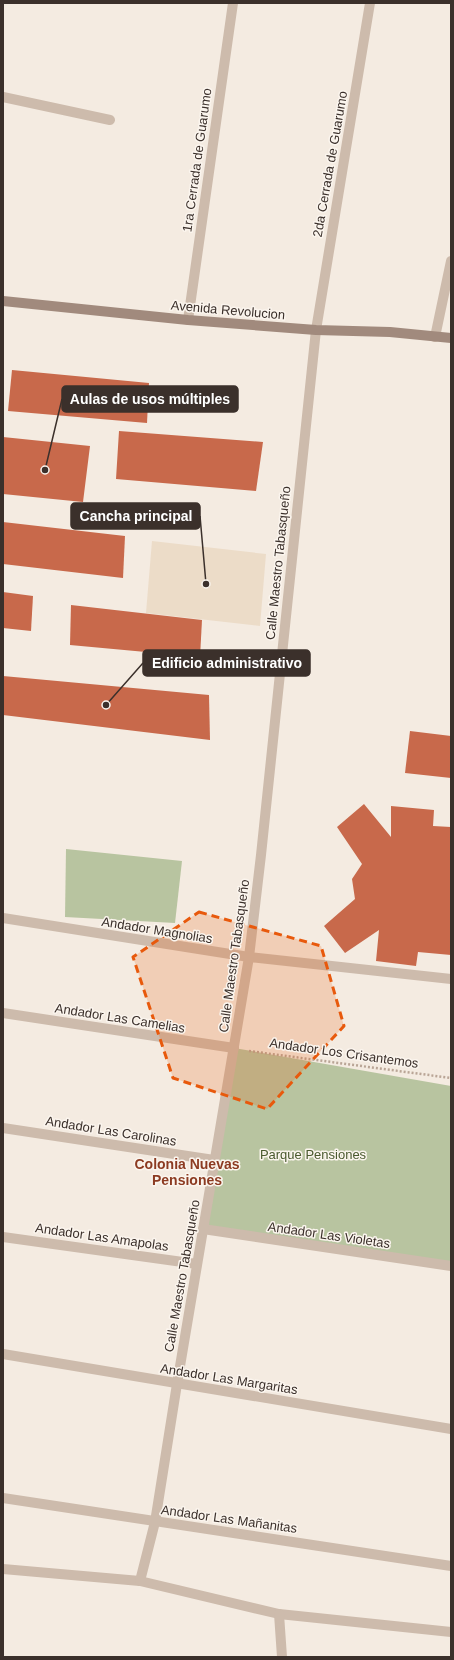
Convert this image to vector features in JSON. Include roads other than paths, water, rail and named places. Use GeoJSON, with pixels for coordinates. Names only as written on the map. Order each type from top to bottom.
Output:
{"type":"FeatureCollection","features":[{"type":"Feature","properties":{"kind":"street","name":"1ra Cerrada de Guarumo"},"geometry":{"type":"LineString","coordinates":[[188,320],[233,3]]}},
{"type":"Feature","properties":{"kind":"street","name":"2da Cerrada de Guarumo"},"geometry":{"type":"LineString","coordinates":[[316,330],[370,3]]}},
{"type":"Feature","properties":{"kind":"street"},"geometry":{"type":"LineString","coordinates":[[3,97],[110,120]]}},
{"type":"Feature","properties":{"kind":"street"},"geometry":{"type":"LineString","coordinates":[[435,337],[451,262]]}},
{"type":"Feature","properties":{"kind":"street","name":"Avenida Revolucion"},"geometry":{"type":"LineString","coordinates":[[3,301],[188,320],[316,330],[390,332],[451,338]]}},
{"type":"Feature","properties":{"kind":"street","name":"Calle Maestro Tabasqueño"},"geometry":{"type":"LineString","coordinates":[[140,1581],[155,1522],[214,1160],[249,958],[263,839],[316,330]]}},
{"type":"Feature","properties":{"kind":"street","name":"Andador Magnolias"},"geometry":{"type":"LineString","coordinates":[[3,918],[249,958],[451,979]]}},
{"type":"Feature","properties":{"kind":"street","name":"Andador Las Camelias"},"geometry":{"type":"LineString","coordinates":[[3,1013],[234,1048]]}},
{"type":"Feature","properties":{"kind":"street","name":"Andador Las Carolinas"},"geometry":{"type":"LineString","coordinates":[[3,1128],[214,1160]]}},
{"type":"Feature","properties":{"kind":"street","name":"Andador Las Violetas"},"geometry":{"type":"LineString","coordinates":[[203,1229],[451,1266]]}},
{"type":"Feature","properties":{"kind":"street","name":"Andador Las Amapolas"},"geometry":{"type":"LineString","coordinates":[[3,1237],[197,1264]]}},
{"type":"Feature","properties":{"kind":"street","name":"Andador Las Margaritas"},"geometry":{"type":"LineString","coordinates":[[3,1354],[451,1429]]}},
{"type":"Feature","properties":{"kind":"street","name":"Andador Las Mañanitas"},"geometry":{"type":"LineString","coordinates":[[3,1498],[451,1566]]}},
{"type":"Feature","properties":{"kind":"street"},"geometry":{"type":"LineString","coordinates":[[3,1569],[140,1581],[279,1614],[451,1632]]}},
{"type":"Feature","properties":{"kind":"street"},"geometry":{"type":"LineString","coordinates":[[279,1614],[282,1657]]}},
{"type":"Feature","properties":{"kind":"place","name":"Aulas de usos múltiples"},"geometry":{"type":"Point","coordinates":[45,470]}},
{"type":"Feature","properties":{"kind":"place","name":"Cancha principal"},"geometry":{"type":"Point","coordinates":[206,584]}},
{"type":"Feature","properties":{"kind":"place","name":"Edificio administrativo"},"geometry":{"type":"Point","coordinates":[106,705]}},
{"type":"Feature","properties":{"kind":"district","name":"Colonia Nuevas Pensiones"},"geometry":{"type":"Point","coordinates":[187,1172]}},
{"type":"Feature","properties":{"kind":"park label","name":"Parque Pensiones"},"geometry":{"type":"Point","coordinates":[313,1154]}}]}
